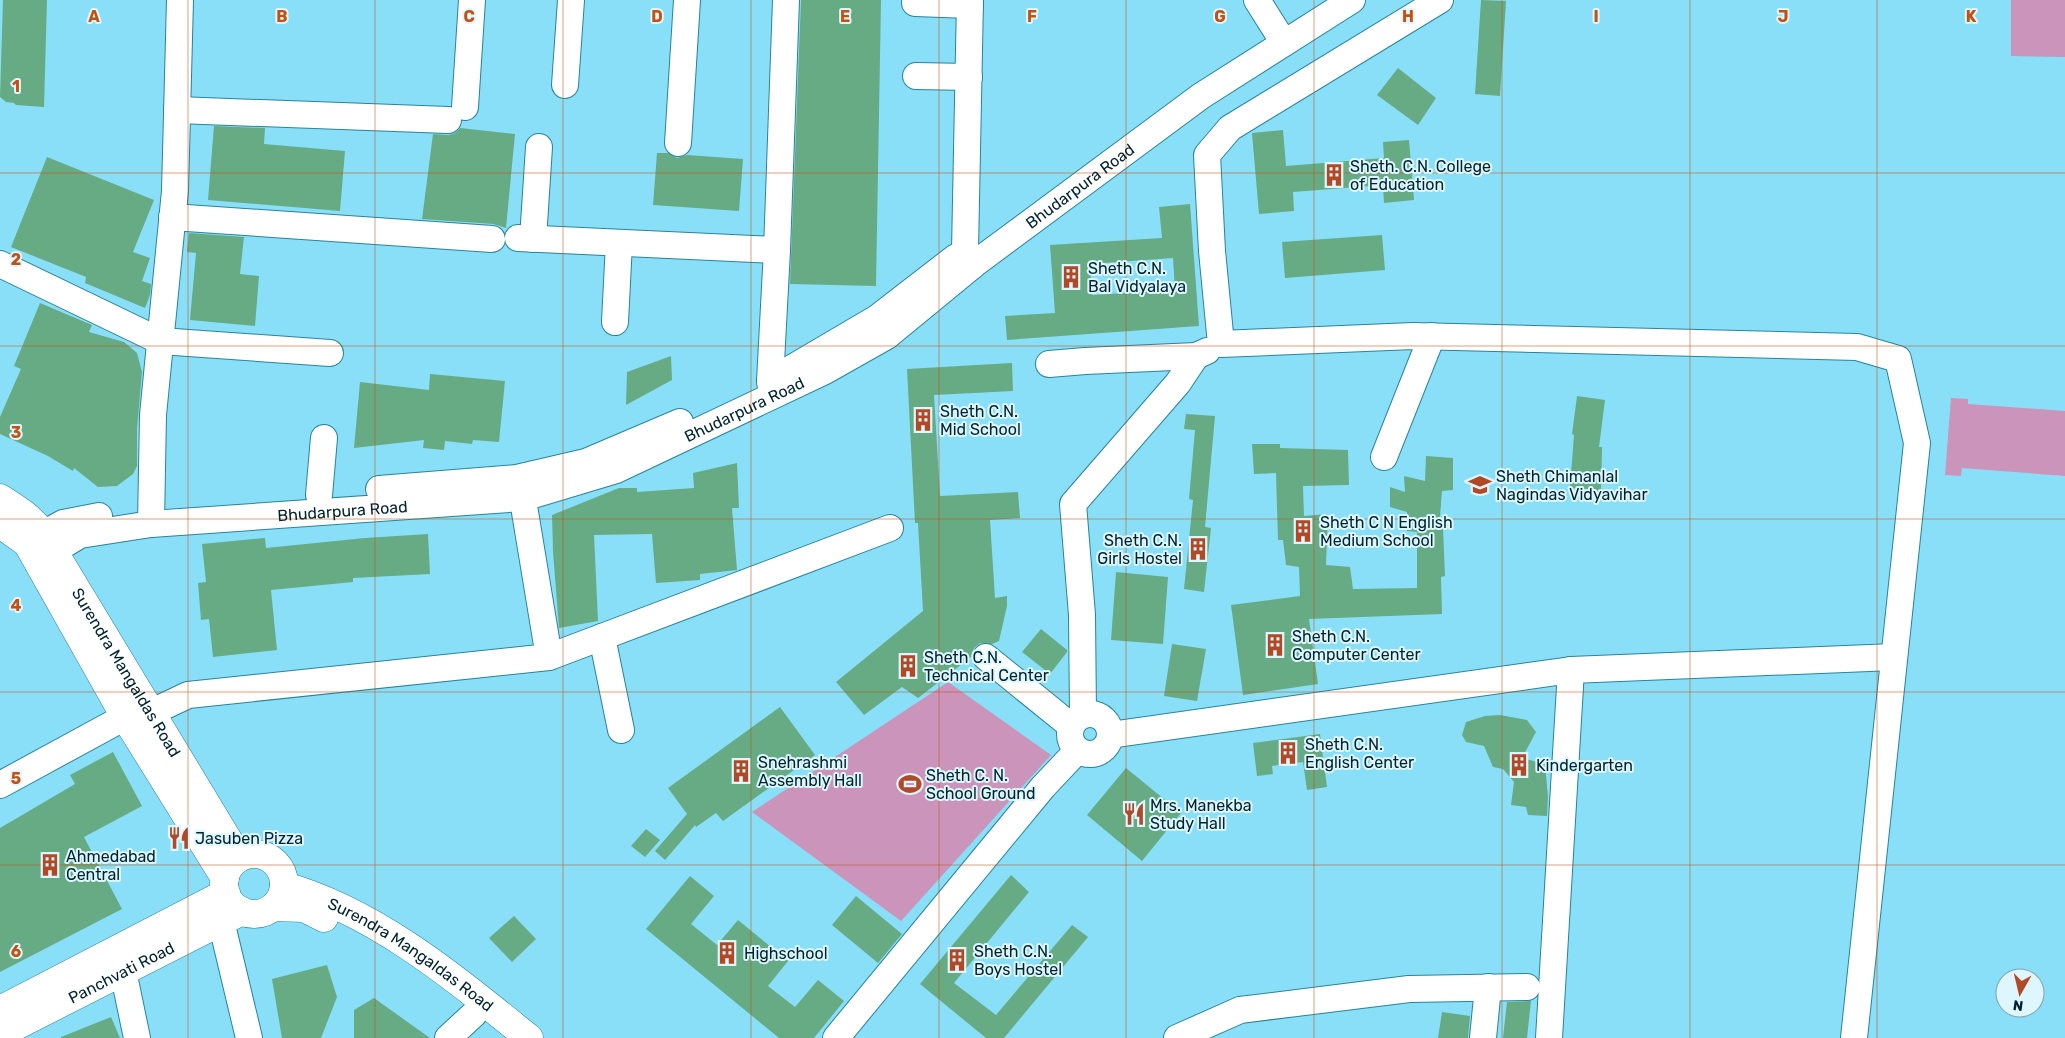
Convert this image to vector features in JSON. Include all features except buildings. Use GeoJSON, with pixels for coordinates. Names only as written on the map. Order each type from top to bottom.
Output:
{"type":"FeatureCollection","features":[{"type":"Feature","properties":{"kind":"main road","name":"Surendra Mangaldas Road"},"geometry":{"type":"LineString","coordinates":[[0,498],[24,514],[36,525],[40,547],[137,715],[230,892]]}},
{"type":"Feature","properties":{"kind":"main road","name":"Surendra Mangaldas Road"},"geometry":{"type":"LineString","coordinates":[[0,524],[40,547]]}},
{"type":"Feature","properties":{"kind":"main road"},"geometry":{"type":"LineString","coordinates":[[247,854],[269,857],[278,865],[283,875],[279,897],[258,913],[230,892],[247,854]]}},
{"type":"Feature","properties":{"kind":"main road","name":"Panchvati Road"},"geometry":{"type":"LineString","coordinates":[[0,1034],[123,971],[230,892]]}},
{"type":"Feature","properties":{"kind":"main road","name":"Panchvati Road"},"geometry":{"type":"LineString","coordinates":[[0,1010],[230,892]]}},
{"type":"Feature","properties":{"kind":"main road","name":"Surendra Mangaldas Road"},"geometry":{"type":"LineString","coordinates":[[279,897],[311,894],[372,924],[456,979],[529,1038]]}},
{"type":"Feature","properties":{"kind":"main road","name":"Surendra Mangaldas Road"},"geometry":{"type":"LineString","coordinates":[[279,897],[364,937],[447,991],[504,1038]]}},
{"type":"Feature","properties":{"kind":"street"},"geometry":{"type":"LineString","coordinates":[[151,516],[153,415],[172,217],[180,0]]}},
{"type":"Feature","properties":{"kind":"street"},"geometry":{"type":"LineString","coordinates":[[177,110],[457,114],[472,0]]}},
{"type":"Feature","properties":{"kind":"street"},"geometry":{"type":"LineString","coordinates":[[565,86],[571,0]]}},
{"type":"Feature","properties":{"kind":"street"},"geometry":{"type":"LineString","coordinates":[[678,143],[687,0]]}},
{"type":"Feature","properties":{"kind":"street"},"geometry":{"type":"LineString","coordinates":[[771,389],[786,0]]}},
{"type":"Feature","properties":{"kind":"street"},"geometry":{"type":"LineString","coordinates":[[1256,0],[1280,36]]}},
{"type":"Feature","properties":{"kind":"street","name":"Bhudarpura Road"},"geometry":{"type":"LineString","coordinates":[[1280,36],[1319,0]]}},
{"type":"Feature","properties":{"kind":"street","name":"Bhudarpura Road"},"geometry":{"type":"LineString","coordinates":[[40,547],[63,523],[70,521],[521,487],[586,462],[742,395],[771,389],[968,258],[1109,154],[1169,100],[1280,36],[1352,0]]}},
{"type":"Feature","properties":{"kind":"street"},"geometry":{"type":"LineString","coordinates":[[1221,344],[1212,251],[1207,155],[1230,128],[1440,0]]}},
{"type":"Feature","properties":{"kind":"street"},"geometry":{"type":"LineString","coordinates":[[915,3],[970,2],[968,258]]}},
{"type":"Feature","properties":{"kind":"street"},"geometry":{"type":"LineString","coordinates":[[916,76],[969,77]]}},
{"type":"Feature","properties":{"kind":"street"},"geometry":{"type":"LineString","coordinates":[[539,147],[526,239],[777,250]]}},
{"type":"Feature","properties":{"kind":"street"},"geometry":{"type":"LineString","coordinates":[[172,217],[492,240]]}},
{"type":"Feature","properties":{"kind":"street"},"geometry":{"type":"LineString","coordinates":[[615,322],[619,243]]}},
{"type":"Feature","properties":{"kind":"street"},"geometry":{"type":"LineString","coordinates":[[0,264],[160,341],[330,353]]}},
{"type":"Feature","properties":{"kind":"street"},"geometry":{"type":"LineString","coordinates":[[1384,457],[1432,336]]}},
{"type":"Feature","properties":{"kind":"street"},"geometry":{"type":"LineString","coordinates":[[1049,364],[1086,360],[1196,356],[1221,344],[1432,336],[1857,347],[1898,359],[1916,443],[1854,1038]]}},
{"type":"Feature","properties":{"kind":"street"},"geometry":{"type":"LineString","coordinates":[[1077,731],[1082,615],[1073,504],[1178,383],[1196,356]]}},
{"type":"Feature","properties":{"kind":"street"},"geometry":{"type":"LineString","coordinates":[[319,494],[324,438]]}},
{"type":"Feature","properties":{"kind":"street"},"geometry":{"type":"LineString","coordinates":[[521,487],[549,657]]}},
{"type":"Feature","properties":{"kind":"street","name":"Bhudarpura Road"},"geometry":{"type":"LineString","coordinates":[[151,516],[319,494],[521,487]]}},
{"type":"Feature","properties":{"kind":"street"},"geometry":{"type":"LineString","coordinates":[[0,785],[137,715],[188,695],[549,657],[890,528]]}},
{"type":"Feature","properties":{"kind":"street"},"geometry":{"type":"LineString","coordinates":[[602,637],[621,730]]}},
{"type":"Feature","properties":{"kind":"street"},"geometry":{"type":"LineString","coordinates":[[836,1038],[1043,788],[1077,731],[1098,716],[1105,720],[1109,727],[1108,743],[1104,749],[1097,753],[1089,754],[1077,731],[986,657]]}},
{"type":"Feature","properties":{"kind":"street"},"geometry":{"type":"LineString","coordinates":[[1110,735],[1571,670],[1894,657]]}},
{"type":"Feature","properties":{"kind":"street"},"geometry":{"type":"LineString","coordinates":[[1549,1038],[1571,670]]}},
{"type":"Feature","properties":{"kind":"street"},"geometry":{"type":"LineString","coordinates":[[230,892],[249,1038]]}},
{"type":"Feature","properties":{"kind":"street"},"geometry":{"type":"LineString","coordinates":[[123,971],[137,1038]]}},
{"type":"Feature","properties":{"kind":"street"},"geometry":{"type":"LineString","coordinates":[[1182,1037],[1240,1010],[1409,989],[1528,986]]}},
{"type":"Feature","properties":{"kind":"street"},"geometry":{"type":"LineString","coordinates":[[1483,1038],[1488,987]]}},
{"type":"Feature","properties":{"kind":"street"},"geometry":{"type":"LineString","coordinates":[[448,1038],[474,1014]]}},
{"type":"Feature","properties":{"kind":"shaded area"},"geometry":{"type":"Polygon","coordinates":[[[2011,0],[2065,0],[2065,57],[2011,56],[2011,0]]]}},
{"type":"Feature","properties":{"kind":"shaded area"},"geometry":{"type":"Polygon","coordinates":[[[1951,398],[1968,399],[1968,404],[2065,411],[2065,476],[1962,468],[1961,476],[1945,475],[1951,398]]]}},
{"type":"Feature","properties":{"kind":"shaded area","name":"Sheth C. N. School Ground"},"geometry":{"type":"Polygon","coordinates":[[[948,682],[1051,755],[901,921],[752,812],[948,682]]]}},
{"type":"Feature","properties":{"kind":"place","name":"Sheth. C.N. College of Education"},"geometry":{"type":"Point","coordinates":[1334,175]}},
{"type":"Feature","properties":{"kind":"place","name":"Sheth C.N. Bal Vidyalaya"},"geometry":{"type":"Point","coordinates":[1071,277]}},
{"type":"Feature","properties":{"kind":"place","name":"Sheth C.N. Mid School"},"geometry":{"type":"Point","coordinates":[923,420]}},
{"type":"Feature","properties":{"kind":"place","name":"Sheth Chimanlal Nagindas Vidyavihar"},"geometry":{"type":"Point","coordinates":[1480,485]}},
{"type":"Feature","properties":{"kind":"place","name":"Sheth C N English Medium School"},"geometry":{"type":"Point","coordinates":[1303,531]}},
{"type":"Feature","properties":{"kind":"place","name":"Sheth C.N. Girls Hostel"},"geometry":{"type":"Point","coordinates":[1198,549]}},
{"type":"Feature","properties":{"kind":"place","name":"Sheth C.N. Computer Center"},"geometry":{"type":"Point","coordinates":[1275,645]}},
{"type":"Feature","properties":{"kind":"place","name":"Sheth C.N. Technical Center"},"geometry":{"type":"Point","coordinates":[908,666]}},
{"type":"Feature","properties":{"kind":"place","name":"Sheth C.N. English Center"},"geometry":{"type":"Point","coordinates":[1288,753]}},
{"type":"Feature","properties":{"kind":"place","name":"Kindergarten"},"geometry":{"type":"Point","coordinates":[1519,765]}},
{"type":"Feature","properties":{"kind":"place","name":"Snehrashmi Assembly Hall"},"geometry":{"type":"Point","coordinates":[741,771]}},
{"type":"Feature","properties":{"kind":"place","name":"Sheth C. N. School Ground"},"geometry":{"type":"Point","coordinates":[910,784]}},
{"type":"Feature","properties":{"kind":"place","name":"Mrs. Manekba Study Hall"},"geometry":{"type":"Point","coordinates":[1134,814]}},
{"type":"Feature","properties":{"kind":"place","name":"Jasuben Pizza"},"geometry":{"type":"Point","coordinates":[179,838]}},
{"type":"Feature","properties":{"kind":"place","name":"Ahmedabad Central"},"geometry":{"type":"Point","coordinates":[50,865]}},
{"type":"Feature","properties":{"kind":"place","name":"Highschool"},"geometry":{"type":"Point","coordinates":[727,953]}},
{"type":"Feature","properties":{"kind":"place","name":"Sheth C.N. Boys Hostel"},"geometry":{"type":"Point","coordinates":[957,960]}}]}
